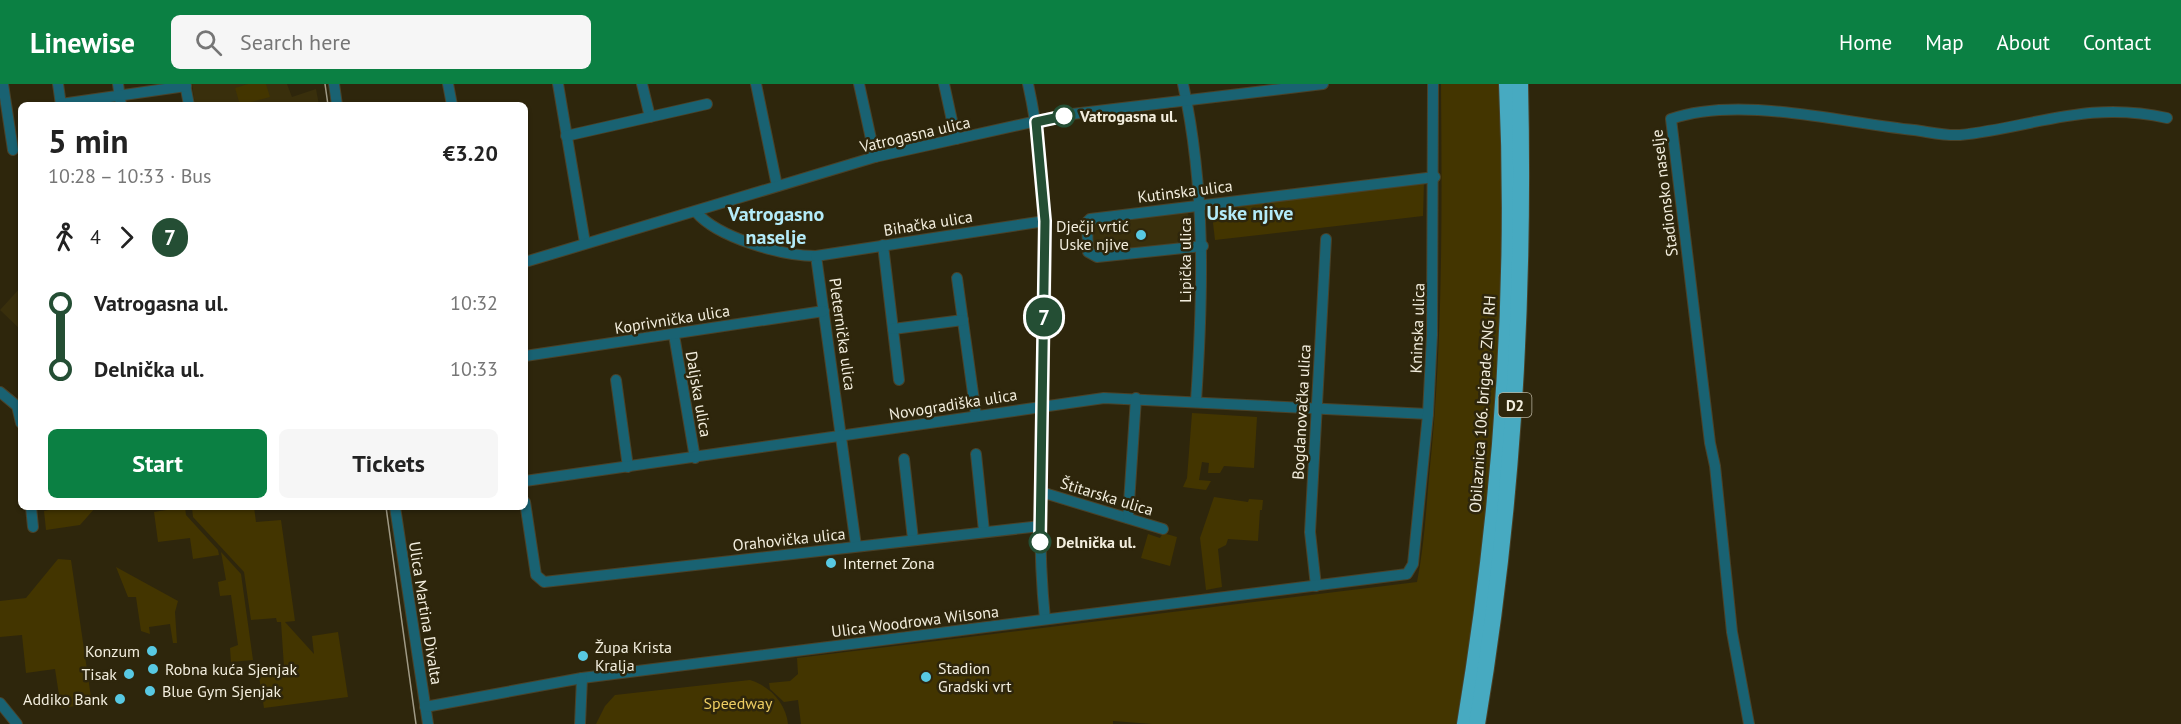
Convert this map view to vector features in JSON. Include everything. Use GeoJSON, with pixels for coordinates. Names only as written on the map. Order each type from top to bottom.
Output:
{"type":"FeatureCollection","features":[{"type":"Feature","properties":{"kind":"highway","name":"Obilaznica 106. brigade ZNG RH"},"geometry":{"type":"LineString","coordinates":[[1465,724],[1480,623],[1498,460],[1509,246],[1508,84]]}},
{"type":"Feature","properties":{"kind":"highway","name":"Obilaznica 106. brigade ZNG RH"},"geometry":{"type":"LineString","coordinates":[[1477,724],[1499,573],[1515,404],[1521,283],[1520,84]]}},
{"type":"Feature","properties":{"kind":"street"},"geometry":{"type":"LineString","coordinates":[[3,84],[13,150]]}},
{"type":"Feature","properties":{"kind":"street"},"geometry":{"type":"LineString","coordinates":[[58,84],[61,102]]}},
{"type":"Feature","properties":{"kind":"street"},"geometry":{"type":"LineString","coordinates":[[334,84],[337,102]]}},
{"type":"Feature","properties":{"kind":"street"},"geometry":{"type":"LineString","coordinates":[[448,84],[451,102]]}},
{"type":"Feature","properties":{"kind":"street"},"geometry":{"type":"LineString","coordinates":[[558,84],[585,243]]}},
{"type":"Feature","properties":{"kind":"street"},"geometry":{"type":"LineString","coordinates":[[642,84],[650,117]]}},
{"type":"Feature","properties":{"kind":"street"},"geometry":{"type":"LineString","coordinates":[[756,84],[777,186]]}},
{"type":"Feature","properties":{"kind":"street"},"geometry":{"type":"LineString","coordinates":[[859,84],[875,157]]}},
{"type":"Feature","properties":{"kind":"street"},"geometry":{"type":"LineString","coordinates":[[944,84],[956,139]]}},
{"type":"Feature","properties":{"kind":"street"},"geometry":{"type":"LineString","coordinates":[[1028,84],[1036,122],[1045,221],[1041,526],[1046,619]]}},
{"type":"Feature","properties":{"kind":"street","name":"Lipička ulica"},"geometry":{"type":"LineString","coordinates":[[1183,84],[1200,204],[1203,246],[1196,401]]}},
{"type":"Feature","properties":{"kind":"street","name":"Vatrogasna ulica"},"geometry":{"type":"LineString","coordinates":[[528,261],[875,157],[1087,112],[1323,84]]}},
{"type":"Feature","properties":{"kind":"street","name":"Kninska ulica"},"geometry":{"type":"LineString","coordinates":[[1410,572],[1413,564],[1428,414],[1434,268],[1433,84]]}},
{"type":"Feature","properties":{"kind":"street"},"geometry":{"type":"LineString","coordinates":[[74,102],[186,85],[189,102]]}},
{"type":"Feature","properties":{"kind":"street"},"geometry":{"type":"LineString","coordinates":[[566,136],[707,104]]}},
{"type":"Feature","properties":{"kind":"street","name":"Stadionsko naselje"},"geometry":{"type":"LineString","coordinates":[[1749,724],[1727,596],[1715,466],[1710,443],[1671,119],[1682,115],[1746,109],[1958,135],[2072,114],[2135,113],[2167,118]]}},
{"type":"Feature","properties":{"kind":"street","name":"Kutinska ulica"},"geometry":{"type":"LineString","coordinates":[[1203,246],[1097,257],[1088,252],[1086,228],[1090,219],[1435,177]]}},
{"type":"Feature","properties":{"kind":"street"},"geometry":{"type":"LineString","coordinates":[[696,212],[715,226],[762,246],[816,255]]}},
{"type":"Feature","properties":{"kind":"street","name":"Bihačka ulica"},"geometry":{"type":"LineString","coordinates":[[816,255],[1045,221]]}},
{"type":"Feature","properties":{"kind":"street","name":"Bogdanovačka ulica"},"geometry":{"type":"LineString","coordinates":[[1316,586],[1310,542],[1326,239]]}},
{"type":"Feature","properties":{"kind":"street"},"geometry":{"type":"LineString","coordinates":[[883,245],[899,380]]}},
{"type":"Feature","properties":{"kind":"street","name":"Pleternička ulica"},"geometry":{"type":"LineString","coordinates":[[816,255],[856,546]]}},
{"type":"Feature","properties":{"kind":"street"},"geometry":{"type":"LineString","coordinates":[[957,278],[976,415]]}},
{"type":"Feature","properties":{"kind":"street","name":"Koprivnička ulica"},"geometry":{"type":"LineString","coordinates":[[528,356],[824,311]]}},
{"type":"Feature","properties":{"kind":"street"},"geometry":{"type":"LineString","coordinates":[[893,329],[963,320]]}},
{"type":"Feature","properties":{"kind":"street","name":"Daljska ulica"},"geometry":{"type":"LineString","coordinates":[[674,335],[695,458]]}},
{"type":"Feature","properties":{"kind":"street"},"geometry":{"type":"LineString","coordinates":[[616,380],[628,467]]}},
{"type":"Feature","properties":{"kind":"street"},"geometry":{"type":"LineString","coordinates":[[0,392],[17,406],[18,410]]}},
{"type":"Feature","properties":{"kind":"street","name":"Novogradiška ulica"},"geometry":{"type":"LineString","coordinates":[[528,481],[1104,398],[1428,414]]}},
{"type":"Feature","properties":{"kind":"street"},"geometry":{"type":"LineString","coordinates":[[1128,518],[1136,398]]}},
{"type":"Feature","properties":{"kind":"street"},"geometry":{"type":"LineString","coordinates":[[976,454],[984,531]]}},
{"type":"Feature","properties":{"kind":"street"},"geometry":{"type":"LineString","coordinates":[[904,459],[913,539]]}},
{"type":"Feature","properties":{"kind":"street","name":"Štitarska ulica"},"geometry":{"type":"LineString","coordinates":[[1041,492],[1163,529]]}},
{"type":"Feature","properties":{"kind":"street"},"geometry":{"type":"LineString","coordinates":[[31,510],[33,527]]}},
{"type":"Feature","properties":{"kind":"street","name":"Ulica Martina Divalta"},"geometry":{"type":"LineString","coordinates":[[395,510],[428,724]]}},
{"type":"Feature","properties":{"kind":"street","name":"Orahovička ulica"},"geometry":{"type":"LineString","coordinates":[[526,510],[536,575],[540,581],[1041,526]]}},
{"type":"Feature","properties":{"kind":"street","name":"Ulica Woodrowa Wilsona"},"geometry":{"type":"LineString","coordinates":[[425,707],[582,678],[1403,575],[1410,572]]}},
{"type":"Feature","properties":{"kind":"street"},"geometry":{"type":"LineString","coordinates":[[580,724],[582,678]]}},
{"type":"Feature","properties":{"kind":"street"},"geometry":{"type":"LineString","coordinates":[[0,703],[17,724]]}},
{"type":"Feature","properties":{"kind":"shaded area"},"geometry":{"type":"Polygon","coordinates":[[[192,84],[287,84],[292,97],[316,89],[318,102],[195,102],[192,84]]]}},
{"type":"Feature","properties":{"kind":"shaded area","name":"Dječji vrtić Uske njive"},"geometry":{"type":"Polygon","coordinates":[[[1188,212],[1191,243],[1095,252],[1092,226],[1095,223],[1188,212]]]}},
{"type":"Feature","properties":{"kind":"shaded area"},"geometry":{"type":"Polygon","coordinates":[[[18,290],[18,327],[0,310],[18,290]]]}},
{"type":"Feature","properties":{"kind":"green space"},"geometry":{"type":"Polygon","coordinates":[[[248,84],[266,84],[270,97],[251,102],[239,102],[235,88],[248,84]]]}},
{"type":"Feature","properties":{"kind":"green space"},"geometry":{"type":"Polygon","coordinates":[[[1441,84],[1504,84],[1502,337],[1475,643],[1469,644],[1456,724],[1152,724],[1113,721],[1113,724],[801,724],[798,700],[784,702],[770,689],[769,683],[790,681],[798,674],[797,658],[1417,582],[1424,530],[1437,379],[1441,231],[1441,84]]]}},
{"type":"Feature","properties":{"kind":"green space"},"geometry":{"type":"Polygon","coordinates":[[[1424,182],[1423,216],[1215,240],[1211,206],[1424,182]]]}},
{"type":"Feature","properties":{"kind":"green space"},"geometry":{"type":"Polygon","coordinates":[[[1192,413],[1257,417],[1254,468],[1224,466],[1220,473],[1208,473],[1209,463],[1202,462],[1199,480],[1211,481],[1206,490],[1183,487],[1187,478],[1192,413]]]}},
{"type":"Feature","properties":{"kind":"green space"},"geometry":{"type":"Polygon","coordinates":[[[1214,497],[1248,502],[1249,499],[1263,500],[1258,541],[1228,539],[1226,545],[1218,549],[1222,587],[1206,590],[1200,538],[1214,497]]]}},
{"type":"Feature","properties":{"kind":"green space"},"geometry":{"type":"Polygon","coordinates":[[[93,510],[80,525],[46,530],[44,511],[93,510]]]}},
{"type":"Feature","properties":{"kind":"green space"},"geometry":{"type":"Polygon","coordinates":[[[185,510],[186,515],[218,550],[219,555],[193,559],[190,538],[158,542],[154,512],[185,510]]]}},
{"type":"Feature","properties":{"kind":"green space"},"geometry":{"type":"Polygon","coordinates":[[[192,510],[254,510],[256,522],[281,520],[295,621],[285,622],[314,654],[312,636],[338,632],[348,697],[264,708],[258,670],[284,667],[281,622],[277,622],[276,618],[251,620],[244,572],[193,517],[192,510]]]}},
{"type":"Feature","properties":{"kind":"green space"},"geometry":{"type":"Polygon","coordinates":[[[1163,533],[1177,537],[1170,566],[1141,558],[1148,534],[1160,538],[1163,533]]]}},
{"type":"Feature","properties":{"kind":"green space"},"geometry":{"type":"Polygon","coordinates":[[[221,552],[241,574],[253,660],[231,662],[230,648],[238,645],[231,595],[220,596],[218,582],[226,580],[221,552]]]}},
{"type":"Feature","properties":{"kind":"green space"},"geometry":{"type":"Polygon","coordinates":[[[58,559],[71,560],[92,704],[61,708],[55,669],[26,673],[22,635],[0,637],[0,601],[26,598],[58,559]]]}},
{"type":"Feature","properties":{"kind":"green space"},"geometry":{"type":"Polygon","coordinates":[[[116,567],[178,601],[175,612],[177,643],[173,643],[170,624],[149,627],[150,634],[141,631],[136,597],[128,597],[116,567]]]}},
{"type":"Feature","properties":{"kind":"green space","name":"Speedway"},"geometry":{"type":"Polygon","coordinates":[[[750,680],[764,687],[776,697],[784,710],[788,724],[596,724],[605,706],[615,695],[750,680]]]}},
{"type":"Feature","properties":{"kind":"tram line"},"geometry":{"type":"LineString","coordinates":[[325,84],[328,102]]}},
{"type":"Feature","properties":{"kind":"tram line"},"geometry":{"type":"LineString","coordinates":[[386,510],[416,724]]}},
{"type":"Feature","properties":{"kind":"bus line","name":"7"},"geometry":{"type":"LineString","coordinates":[[1040,542],[1045,221],[1036,122],[1064,116]]}},
{"type":"Feature","properties":{"kind":"place","name":"Vatrogasna ul."},"geometry":{"type":"Point","coordinates":[1064,116]}},
{"type":"Feature","properties":{"kind":"place","name":"Dječji vrtić Uske njive"},"geometry":{"type":"Point","coordinates":[1141,235]}},
{"type":"Feature","properties":{"kind":"place","name":"Delnička ul."},"geometry":{"type":"Point","coordinates":[1040,542]}},
{"type":"Feature","properties":{"kind":"place","name":"Internet Zona"},"geometry":{"type":"Point","coordinates":[831,563]}},
{"type":"Feature","properties":{"kind":"place","name":"Konzum"},"geometry":{"type":"Point","coordinates":[152,651]}},
{"type":"Feature","properties":{"kind":"place","name":"Župa Krista Kralja"},"geometry":{"type":"Point","coordinates":[583,656]}},
{"type":"Feature","properties":{"kind":"place","name":"Robna kuća Sjenjak"},"geometry":{"type":"Point","coordinates":[153,669]}},
{"type":"Feature","properties":{"kind":"place","name":"Tisak"},"geometry":{"type":"Point","coordinates":[129,674]}},
{"type":"Feature","properties":{"kind":"place","name":"Stadion Gradski vrt"},"geometry":{"type":"Point","coordinates":[926,677]}},
{"type":"Feature","properties":{"kind":"place","name":"Blue Gym Sjenjak"},"geometry":{"type":"Point","coordinates":[150,691]}},
{"type":"Feature","properties":{"kind":"place","name":"Addiko Bank"},"geometry":{"type":"Point","coordinates":[120,699]}},
{"type":"Feature","properties":{"kind":"district","name":"Uske njive"},"geometry":{"type":"Point","coordinates":[1250,213]}},
{"type":"Feature","properties":{"kind":"district","name":"Vatrogasno naselje"},"geometry":{"type":"Point","coordinates":[776,226]}}]}
